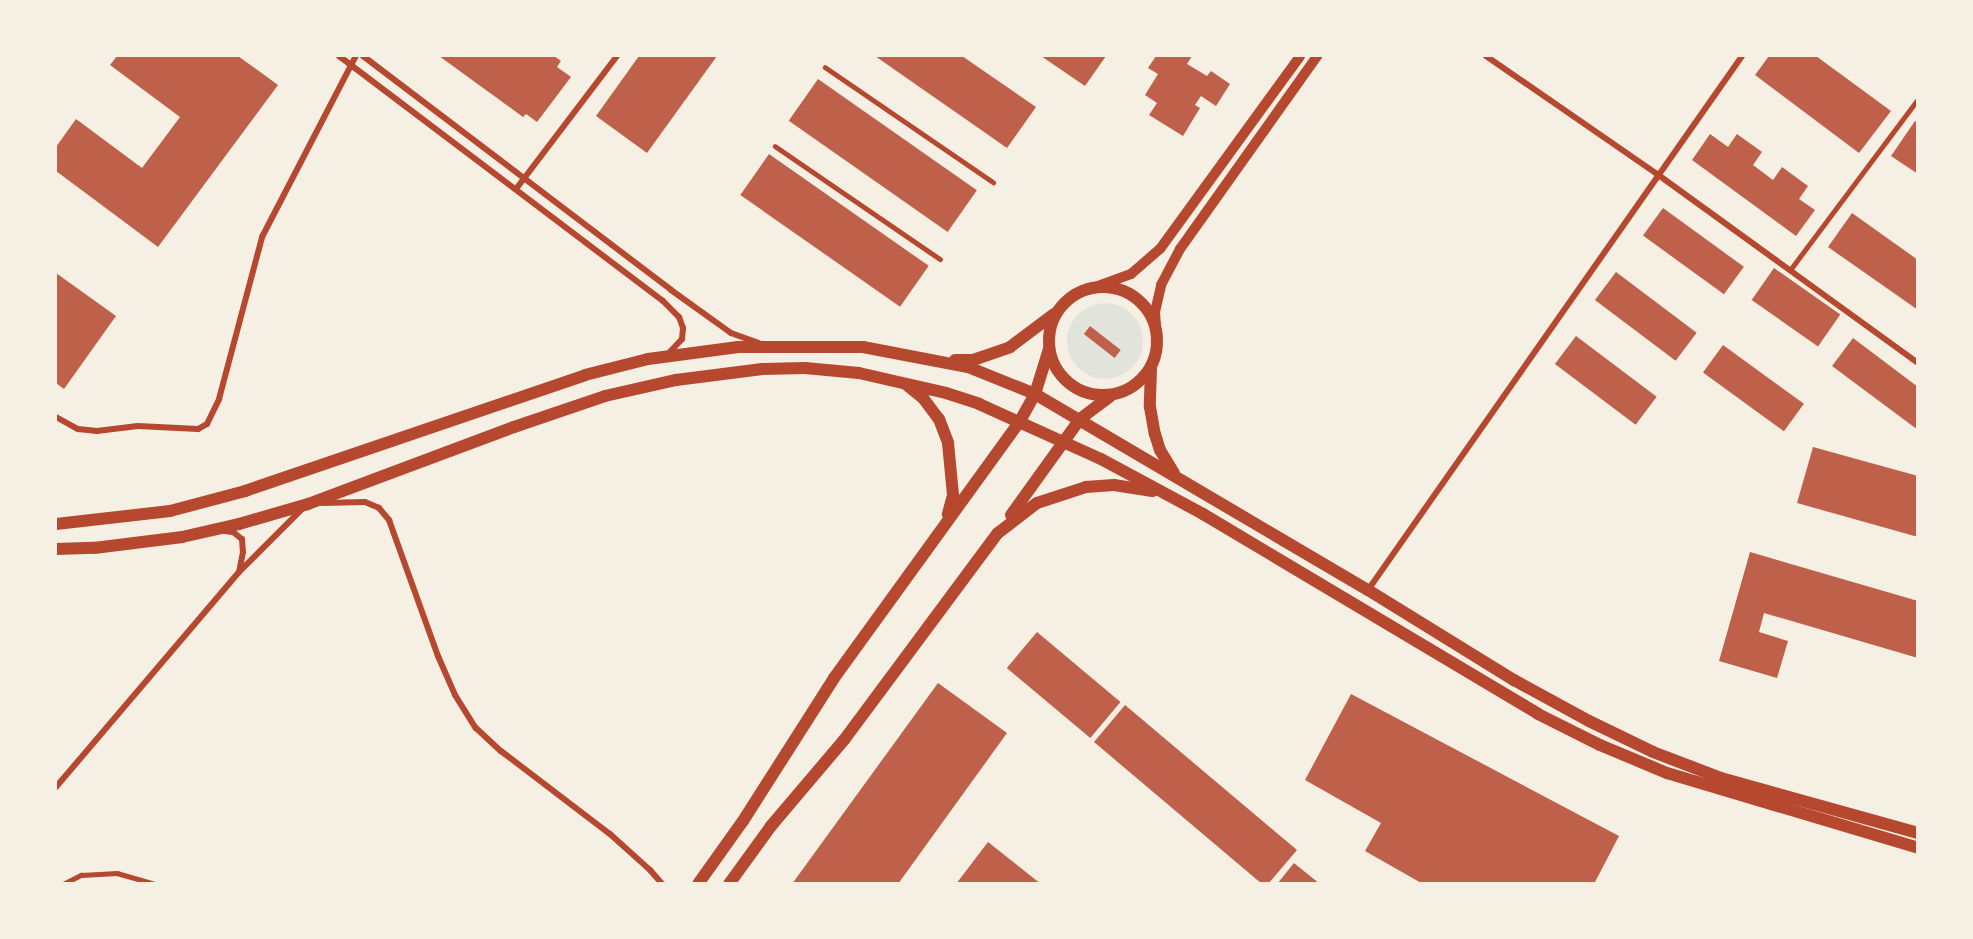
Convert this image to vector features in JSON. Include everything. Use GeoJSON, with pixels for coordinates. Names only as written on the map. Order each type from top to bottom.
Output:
{"type":"FeatureCollection","features":[{"type":"Feature","properties":{"kind":"main road"},"geometry":{"type":"LineString","coordinates":[[937,360],[973,360],[992,355],[1031,333],[1060,306],[1083,290],[1098,286],[1116,288],[1134,296],[1148,309],[1156,326],[1158,340],[1151,366],[1150,407],[1155,434],[1167,464],[1180,481]]}},
{"type":"Feature","properties":{"kind":"main road"},"geometry":{"type":"LineString","coordinates":[[698,884],[743,821],[834,678],[1020,421],[1035,394],[1049,349],[1053,319],[1060,306]]}},
{"type":"Feature","properties":{"kind":"main road"},"geometry":{"type":"LineString","coordinates":[[56,524],[170,511],[245,491],[585,375],[666,356],[738,346],[863,347],[937,360],[1001,379],[1035,394],[1368,590],[1514,680],[1589,721],[1653,752],[1721,778],[1917,833]]}},
{"type":"Feature","properties":{"kind":"main road"},"geometry":{"type":"LineString","coordinates":[[1049,349],[1059,372],[1066,381],[1088,393],[1112,395]]}},
{"type":"Feature","properties":{"kind":"main road"},"geometry":{"type":"LineString","coordinates":[[729,884],[771,826],[844,740],[1080,419],[1097,403],[1135,385],[1151,366]]}},
{"type":"Feature","properties":{"kind":"main road"},"geometry":{"type":"LineString","coordinates":[[56,549],[94,548],[182,537],[216,530],[308,504],[514,427],[605,396],[676,380],[762,369],[805,368],[860,373],[946,393],[1020,421],[1065,442],[1172,496],[1538,714],[1600,746],[1667,773],[1917,848]]}},
{"type":"Feature","properties":{"kind":"main road"},"geometry":{"type":"LineString","coordinates":[[904,382],[923,398],[939,419],[948,443],[953,495],[945,524]]}},
{"type":"Feature","properties":{"kind":"main road"},"geometry":{"type":"LineString","coordinates":[[998,533],[1037,503],[1086,487],[1114,485],[1172,496]]}},
{"type":"Feature","properties":{"kind":"street"},"geometry":{"type":"LineString","coordinates":[[339,56],[663,301],[679,317],[683,328],[682,339],[666,356]]}},
{"type":"Feature","properties":{"kind":"street"},"geometry":{"type":"LineString","coordinates":[[56,417],[78,429],[97,431],[138,426],[198,429],[207,424],[219,399],[262,237],[356,56]]}},
{"type":"Feature","properties":{"kind":"street"},"geometry":{"type":"LineString","coordinates":[[363,56],[711,320],[731,333],[767,346]]}},
{"type":"Feature","properties":{"kind":"street"},"geometry":{"type":"LineString","coordinates":[[516,189],[617,56]]}},
{"type":"Feature","properties":{"kind":"street"},"geometry":{"type":"LineString","coordinates":[[1098,286],[1131,274],[1160,249],[1300,56]]}},
{"type":"Feature","properties":{"kind":"street"},"geometry":{"type":"LineString","coordinates":[[1156,326],[1155,312],[1161,285],[1180,249],[1317,56]]}},
{"type":"Feature","properties":{"kind":"street"},"geometry":{"type":"LineString","coordinates":[[1486,56],[1657,174],[1917,363]]}},
{"type":"Feature","properties":{"kind":"street"},"geometry":{"type":"LineString","coordinates":[[1368,590],[1657,174],[1742,56]]}},
{"type":"Feature","properties":{"kind":"street"},"geometry":{"type":"LineString","coordinates":[[56,787],[239,572],[308,504],[365,502],[380,508],[389,520],[438,656],[455,695],[476,728],[501,751],[610,834],[651,870],[662,884]]}},
{"type":"Feature","properties":{"kind":"street"},"geometry":{"type":"LineString","coordinates":[[216,530],[233,531],[242,539],[243,552],[239,572]]}},
{"type":"Feature","properties":{"kind":"lane"},"geometry":{"type":"LineString","coordinates":[[825,67],[993,182]]}},
{"type":"Feature","properties":{"kind":"lane"},"geometry":{"type":"LineString","coordinates":[[1790,270],[1917,99]]}},
{"type":"Feature","properties":{"kind":"lane"},"geometry":{"type":"LineString","coordinates":[[775,146],[940,259]]}},
{"type":"Feature","properties":{"kind":"lane"},"geometry":{"type":"LineString","coordinates":[[63,884],[81,875],[117,873],[155,884]]}},
{"type":"Feature","properties":{"kind":"shaded area"},"geometry":{"type":"Polygon","coordinates":[[[1105,303],[1120,306],[1132,314],[1140,326],[1143,341],[1140,356],[1132,368],[1120,376],[1105,379],[1090,376],[1078,368],[1070,356],[1067,341],[1070,326],[1078,314],[1090,306],[1105,303]]]}},
{"type":"Feature","properties":{"kind":"building"},"geometry":{"type":"Polygon","coordinates":[[[117,56],[238,56],[278,85],[158,247],[56,171],[56,147],[76,119],[142,168],[180,117],[110,65],[117,56]]]}},
{"type":"Feature","properties":{"kind":"building"},"geometry":{"type":"Polygon","coordinates":[[[439,56],[554,56],[561,61],[557,67],[571,77],[537,122],[526,114],[523,117],[439,56]]]}},
{"type":"Feature","properties":{"kind":"building"},"geometry":{"type":"Polygon","coordinates":[[[639,56],[717,56],[647,153],[596,116],[639,56]]]}},
{"type":"Feature","properties":{"kind":"building"},"geometry":{"type":"Polygon","coordinates":[[[875,56],[962,56],[1036,107],[1007,148],[875,56]]]}},
{"type":"Feature","properties":{"kind":"building"},"geometry":{"type":"Polygon","coordinates":[[[1041,56],[1106,56],[1085,86],[1041,56]]]}},
{"type":"Feature","properties":{"kind":"building"},"geometry":{"type":"Polygon","coordinates":[[[1156,56],[1192,56],[1187,64],[1207,76],[1211,71],[1230,84],[1216,106],[1201,96],[1195,105],[1200,108],[1183,136],[1149,115],[1157,103],[1145,95],[1158,74],[1148,68],[1156,56]]]}},
{"type":"Feature","properties":{"kind":"building"},"geometry":{"type":"Polygon","coordinates":[[[1769,56],[1816,56],[1891,111],[1859,153],[1755,75],[1769,56]]]}},
{"type":"Feature","properties":{"kind":"building"},"geometry":{"type":"Polygon","coordinates":[[[818,79],[977,190],[948,232],[789,121],[818,79]]]}},
{"type":"Feature","properties":{"kind":"building"},"geometry":{"type":"Polygon","coordinates":[[[1915,121],[1918,123],[1918,174],[1891,156],[1915,121]]]}},
{"type":"Feature","properties":{"kind":"building"},"geometry":{"type":"Polygon","coordinates":[[[1710,134],[1728,147],[1737,134],[1762,152],[1753,165],[1773,180],[1782,167],[1808,186],[1799,199],[1815,210],[1796,236],[1692,160],[1710,134]]]}},
{"type":"Feature","properties":{"kind":"building"},"geometry":{"type":"Polygon","coordinates":[[[769,154],[929,266],[900,307],[740,195],[769,154]]]}},
{"type":"Feature","properties":{"kind":"building"},"geometry":{"type":"Polygon","coordinates":[[[1663,208],[1744,267],[1724,294],[1643,236],[1663,208]]]}},
{"type":"Feature","properties":{"kind":"building"},"geometry":{"type":"Polygon","coordinates":[[[1852,213],[1918,260],[1918,310],[1828,247],[1852,213]]]}},
{"type":"Feature","properties":{"kind":"building"},"geometry":{"type":"Polygon","coordinates":[[[1774,268],[1840,314],[1818,346],[1752,300],[1774,268]]]}},
{"type":"Feature","properties":{"kind":"building"},"geometry":{"type":"Polygon","coordinates":[[[1616,272],[1697,333],[1676,361],[1595,300],[1616,272]]]}},
{"type":"Feature","properties":{"kind":"building"},"geometry":{"type":"Polygon","coordinates":[[[56,273],[116,316],[64,389],[56,383],[56,273]]]}},
{"type":"Feature","properties":{"kind":"building"},"geometry":{"type":"Polygon","coordinates":[[[1090,326],[1121,350],[1115,358],[1084,334],[1090,326]]]}},
{"type":"Feature","properties":{"kind":"building"},"geometry":{"type":"Polygon","coordinates":[[[1576,336],[1657,397],[1636,425],[1555,364],[1576,336]]]}},
{"type":"Feature","properties":{"kind":"building"},"geometry":{"type":"Polygon","coordinates":[[[1853,338],[1918,387],[1918,430],[1832,366],[1853,338]]]}},
{"type":"Feature","properties":{"kind":"building"},"geometry":{"type":"Polygon","coordinates":[[[1723,345],[1804,404],[1784,431],[1703,373],[1723,345]]]}},
{"type":"Feature","properties":{"kind":"building"},"geometry":{"type":"Polygon","coordinates":[[[1813,447],[1918,476],[1918,537],[1797,503],[1813,447]]]}},
{"type":"Feature","properties":{"kind":"building"},"geometry":{"type":"Polygon","coordinates":[[[1750,552],[1918,601],[1918,658],[1764,613],[1759,632],[1788,641],[1777,678],[1719,661],[1750,552]]]}},
{"type":"Feature","properties":{"kind":"building"},"geometry":{"type":"Polygon","coordinates":[[[1037,632],[1120,702],[1090,738],[1007,668],[1037,632]]]}},
{"type":"Feature","properties":{"kind":"building"},"geometry":{"type":"Polygon","coordinates":[[[938,683],[1007,733],[898,884],[792,884],[938,683]]]}},
{"type":"Feature","properties":{"kind":"building"},"geometry":{"type":"Polygon","coordinates":[[[1351,694],[1619,836],[1594,884],[1423,884],[1365,851],[1381,823],[1305,780],[1351,694]]]}},
{"type":"Feature","properties":{"kind":"building"},"geometry":{"type":"Polygon","coordinates":[[[1125,705],[1297,850],[1268,884],[1262,884],[1094,742],[1125,705]]]}},
{"type":"Feature","properties":{"kind":"building"},"geometry":{"type":"Polygon","coordinates":[[[988,842],[1041,884],[956,884],[988,842]]]}},
{"type":"Feature","properties":{"kind":"building"},"geometry":{"type":"Polygon","coordinates":[[[1294,863],[1320,884],[1277,884],[1294,863]]]}}]}
